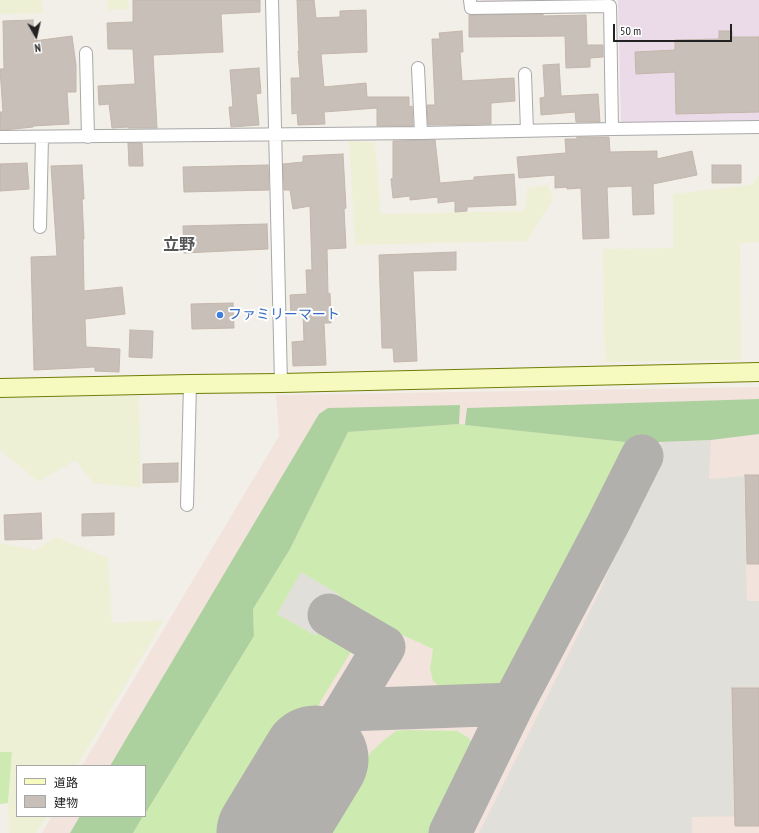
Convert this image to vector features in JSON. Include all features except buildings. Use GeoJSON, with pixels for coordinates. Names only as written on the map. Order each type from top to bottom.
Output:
{"type":"FeatureCollection","features":[{"type":"Feature","properties":{"kind":"street"},"geometry":{"type":"LineString","coordinates":[[272,0],[281,383]]}},
{"type":"Feature","properties":{"kind":"street"},"geometry":{"type":"LineString","coordinates":[[470,0],[471,8],[610,6],[612,129]]}},
{"type":"Feature","properties":{"kind":"street"},"geometry":{"type":"LineString","coordinates":[[86,53],[88,137]]}},
{"type":"Feature","properties":{"kind":"street"},"geometry":{"type":"LineString","coordinates":[[418,68],[421,133]]}},
{"type":"Feature","properties":{"kind":"street"},"geometry":{"type":"LineString","coordinates":[[525,74],[526,131]]}},
{"type":"Feature","properties":{"kind":"street"},"geometry":{"type":"LineString","coordinates":[[0,137],[276,135],[759,127]]}},
{"type":"Feature","properties":{"kind":"street"},"geometry":{"type":"LineString","coordinates":[[40,227],[42,137]]}},
{"type":"Feature","properties":{"kind":"street"},"geometry":{"type":"LineString","coordinates":[[0,388],[759,372]]}},
{"type":"Feature","properties":{"kind":"street"},"geometry":{"type":"LineString","coordinates":[[186,506],[190,384]]}},
{"type":"Feature","properties":{"kind":"shaded area"},"geometry":{"type":"Polygon","coordinates":[[[481,0],[618,0],[481,2],[481,0]]]}},
{"type":"Feature","properties":{"kind":"shaded area"},"geometry":{"type":"Polygon","coordinates":[[[618,0],[759,0],[759,120],[621,123],[618,0]]]}},
{"type":"Feature","properties":{"kind":"shaded area"},"geometry":{"type":"Polygon","coordinates":[[[759,387],[759,833],[42,833],[51,817],[146,817],[146,765],[83,765],[279,436],[276,395],[759,387]]]}},
{"type":"Feature","properties":{"kind":"shaded area"},"geometry":{"type":"Polygon","coordinates":[[[711,440],[709,479],[744,476],[747,601],[759,601],[759,816],[692,817],[692,833],[479,833],[600,591],[662,442],[711,440]]]}},
{"type":"Feature","properties":{"kind":"shaded area"},"geometry":{"type":"Polygon","coordinates":[[[301,572],[340,595],[316,636],[277,614],[301,572]]]}},
{"type":"Feature","properties":{"kind":"green space"},"geometry":{"type":"Polygon","coordinates":[[[0,0],[42,0],[43,13],[0,14],[0,0]]]}},
{"type":"Feature","properties":{"kind":"green space"},"geometry":{"type":"Polygon","coordinates":[[[107,0],[128,0],[129,9],[108,10],[107,0]]]}},
{"type":"Feature","properties":{"kind":"green space"},"geometry":{"type":"Polygon","coordinates":[[[349,141],[375,143],[381,214],[525,211],[527,188],[548,185],[553,199],[527,241],[355,245],[349,141]]]}},
{"type":"Feature","properties":{"kind":"green space"},"geometry":{"type":"Polygon","coordinates":[[[759,175],[759,242],[740,243],[741,360],[605,362],[603,249],[673,248],[673,194],[751,185],[759,175]]]}},
{"type":"Feature","properties":{"kind":"green space"},"geometry":{"type":"Polygon","coordinates":[[[139,396],[141,488],[93,483],[76,460],[38,482],[0,450],[0,398],[139,396]]]}},
{"type":"Feature","properties":{"kind":"green space"},"geometry":{"type":"Polygon","coordinates":[[[759,399],[759,434],[711,440],[634,443],[465,425],[467,408],[759,399]]]}},
{"type":"Feature","properties":{"kind":"green space"},"geometry":{"type":"Polygon","coordinates":[[[460,405],[459,424],[348,432],[290,549],[253,609],[254,636],[146,812],[146,765],[111,765],[319,414],[328,408],[460,405]]]}},
{"type":"Feature","properties":{"kind":"green space"},"geometry":{"type":"Polygon","coordinates":[[[459,424],[634,443],[528,656],[516,672],[501,684],[482,690],[453,691],[440,687],[433,681],[430,669],[433,649],[372,621],[336,601],[340,595],[301,572],[277,614],[316,636],[318,632],[352,650],[240,833],[133,833],[142,817],[146,817],[146,812],[254,636],[253,609],[290,549],[348,432],[459,424]]]}},
{"type":"Feature","properties":{"kind":"green space"},"geometry":{"type":"Polygon","coordinates":[[[56,537],[108,558],[112,623],[164,620],[78,765],[16,765],[16,817],[46,817],[36,833],[9,833],[8,803],[12,752],[0,752],[0,543],[35,550],[56,537]]]}},
{"type":"Feature","properties":{"kind":"green space"},"geometry":{"type":"Polygon","coordinates":[[[396,731],[457,731],[469,738],[474,748],[473,764],[439,833],[322,833],[370,753],[396,731]]]}},
{"type":"Feature","properties":{"kind":"green space"},"geometry":{"type":"Polygon","coordinates":[[[0,752],[12,752],[8,803],[0,804],[0,752]]]}},
{"type":"Feature","properties":{"kind":"green space"},"geometry":{"type":"Polygon","coordinates":[[[79,817],[142,817],[133,833],[70,833],[79,817]]]}},
{"type":"Feature","properties":{"kind":"taxiway"},"geometry":{"type":"LineString","coordinates":[[450,833],[513,704],[642,456]]}},
{"type":"Feature","properties":{"kind":"taxiway"},"geometry":{"type":"LineString","coordinates":[[315,759],[384,647],[329,615]]}},
{"type":"Feature","properties":{"kind":"taxiway"},"geometry":{"type":"LineString","coordinates":[[346,710],[513,704]]}},
{"type":"Feature","properties":{"kind":"runway"},"geometry":{"type":"LineString","coordinates":[[270,833],[315,759]]}},
{"type":"Feature","properties":{"kind":"place","name":"ファミリーマート"},"geometry":{"type":"Point","coordinates":[220,315]}},
{"type":"Feature","properties":{"kind":"district","name":"立野"},"geometry":{"type":"Point","coordinates":[179,245]}}]}
